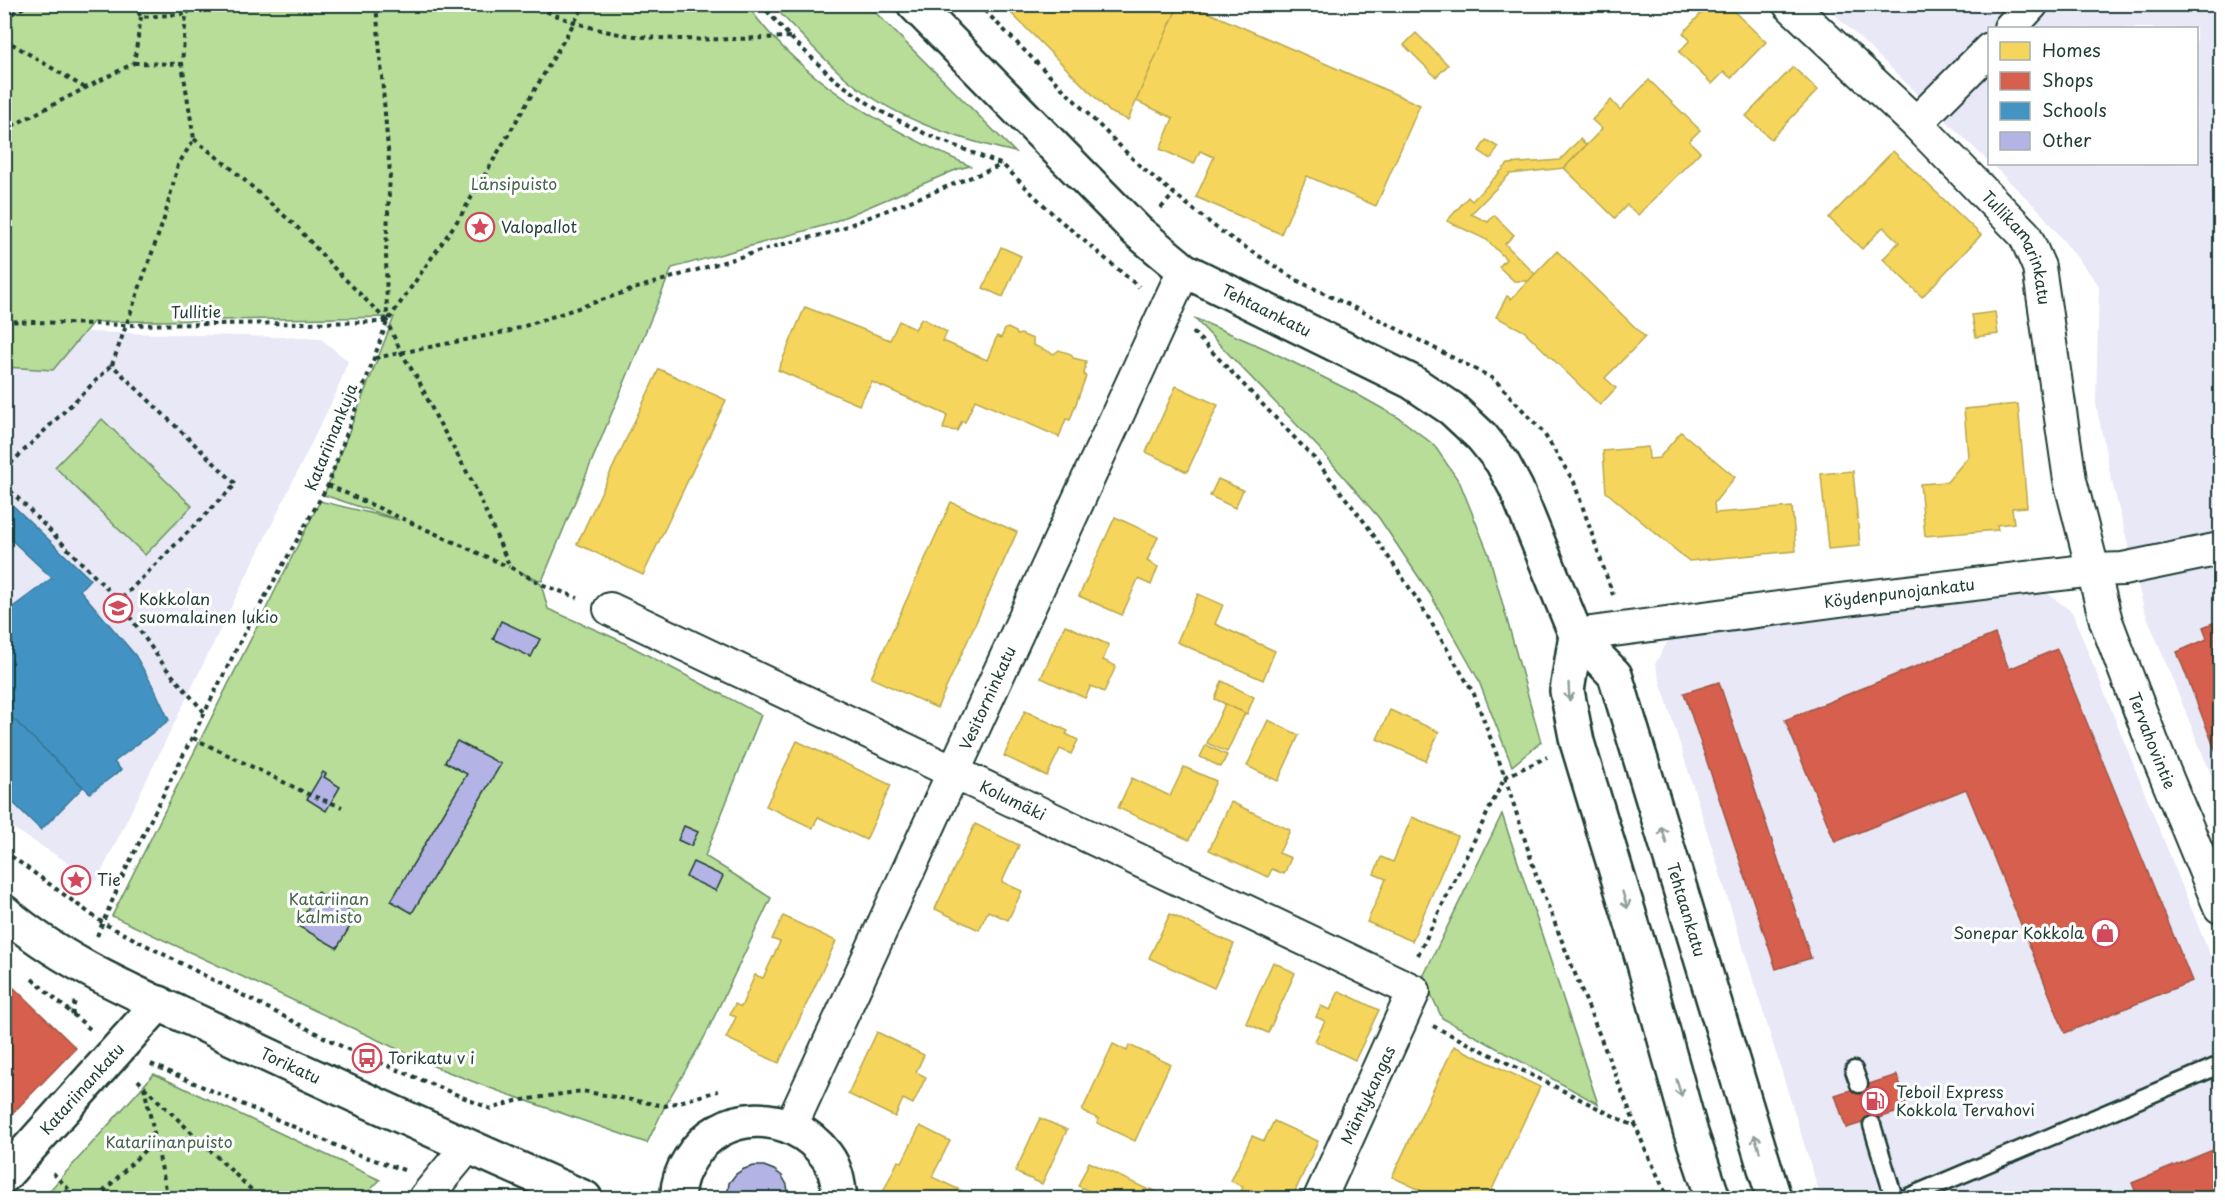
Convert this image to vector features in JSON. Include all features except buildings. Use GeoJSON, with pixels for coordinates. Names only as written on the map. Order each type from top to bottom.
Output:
{"type":"FeatureCollection","features":[{"type":"Feature","properties":{"kind":"main road","name":"Tehtaankatu"},"geometry":{"type":"LineString","coordinates":[[914,4],[1137,231],[1184,270],[1412,382],[1452,409],[1482,437],[1502,462],[1516,488],[1575,635],[1615,675],[1774,1198]]}},
{"type":"Feature","properties":{"kind":"main road","name":"Tehtaankatu"},"geometry":{"type":"LineString","coordinates":[[1575,635],[1567,691],[1577,742],[1643,960],[1691,1133],[1713,1198]]}},
{"type":"Feature","properties":{"kind":"main road","name":"Torikatu"},"geometry":{"type":"LineString","coordinates":[[4,912],[27,931],[83,967],[330,1085],[585,1198]]}},
{"type":"Feature","properties":{"kind":"main road","name":"Katariinankatu"},"geometry":{"type":"LineString","coordinates":[[4,1176],[126,1062],[159,1004]]}},
{"type":"Feature","properties":{"kind":"main road"},"geometry":{"type":"LineString","coordinates":[[678,1198],[683,1170],[696,1148],[716,1131],[740,1121],[766,1119],[791,1126],[812,1139],[827,1157],[838,1178],[840,1198]]}},
{"type":"Feature","properties":{"kind":"street","name":"Tullikamarinkatu"},"geometry":{"type":"LineString","coordinates":[[1789,4],[1916,123],[2025,235],[2039,267],[2070,480],[2094,570]]}},
{"type":"Feature","properties":{"kind":"street"},"geometry":{"type":"LineString","coordinates":[[2011,27],[2032,4]]}},
{"type":"Feature","properties":{"kind":"street"},"geometry":{"type":"LineString","coordinates":[[1916,123],[1988,50]]}},
{"type":"Feature","properties":{"kind":"street","name":"Vesitorninkatu"},"geometry":{"type":"LineString","coordinates":[[791,1126],[1184,270]]}},
{"type":"Feature","properties":{"kind":"street","name":"Köydenpunojankatu"},"geometry":{"type":"LineString","coordinates":[[1575,635],[1847,599],[2094,570],[2123,569],[2220,549]]}},
{"type":"Feature","properties":{"kind":"street","name":"Tervahovintie"},"geometry":{"type":"LineString","coordinates":[[2094,570],[2106,621],[2154,747],[2220,907]]}},
{"type":"Feature","properties":{"kind":"street","name":"Kolumäki"},"geometry":{"type":"LineString","coordinates":[[610,609],[953,772],[1408,996]]}},
{"type":"Feature","properties":{"kind":"street","name":"Mäntykangas"},"geometry":{"type":"LineString","coordinates":[[1320,1198],[1408,996]]}},
{"type":"Feature","properties":{"kind":"street"},"geometry":{"type":"LineString","coordinates":[[432,1190],[468,1146]]}},
{"type":"Feature","properties":{"kind":"lane"},"geometry":{"type":"LineString","coordinates":[[1906,1198],[2220,1065]]}},
{"type":"Feature","properties":{"kind":"lane"},"geometry":{"type":"LineString","coordinates":[[1872,1125],[1894,1198]]}},
{"type":"Feature","properties":{"kind":"path"},"geometry":{"type":"LineString","coordinates":[[4,18],[30,4]]}},
{"type":"Feature","properties":{"kind":"path"},"geometry":{"type":"LineString","coordinates":[[134,4],[141,17],[134,63]]}},
{"type":"Feature","properties":{"kind":"path"},"geometry":{"type":"LineString","coordinates":[[4,470],[112,365],[164,219],[178,165],[194,139],[182,64],[186,14],[196,4]]}},
{"type":"Feature","properties":{"kind":"path"},"geometry":{"type":"LineString","coordinates":[[375,4],[390,174],[386,252],[387,322]]}},
{"type":"Feature","properties":{"kind":"path"},"geometry":{"type":"LineString","coordinates":[[530,4],[574,22],[626,35],[685,40],[790,38]]}},
{"type":"Feature","properties":{"kind":"path","name":"Katariinankuja"},"geometry":{"type":"LineString","coordinates":[[103,923],[126,869],[244,634],[328,485],[387,322],[460,217],[585,4]]}},
{"type":"Feature","properties":{"kind":"path"},"geometry":{"type":"LineString","coordinates":[[761,4],[790,38],[834,79],[878,111],[928,135],[1003,165],[1056,217],[1186,325],[1314,458],[1366,524],[1419,602],[1474,694],[1505,777],[1538,881],[1668,1198]]}},
{"type":"Feature","properties":{"kind":"path"},"geometry":{"type":"LineString","coordinates":[[978,4],[1141,166],[1219,230],[1296,280],[1494,379],[1543,432],[1574,482],[1615,600],[1629,628]]}},
{"type":"Feature","properties":{"kind":"path"},"geometry":{"type":"LineString","coordinates":[[141,17],[186,14]]}},
{"type":"Feature","properties":{"kind":"path"},"geometry":{"type":"LineString","coordinates":[[4,39],[86,89]]}},
{"type":"Feature","properties":{"kind":"path"},"geometry":{"type":"LineString","coordinates":[[4,130],[134,63],[182,64]]}},
{"type":"Feature","properties":{"kind":"path"},"geometry":{"type":"LineString","coordinates":[[194,139],[232,169],[297,227],[387,322],[402,354],[419,381],[473,483],[510,567]]}},
{"type":"Feature","properties":{"kind":"path"},"geometry":{"type":"LineString","coordinates":[[375,358],[510,331],[640,287],[829,233],[1003,165]]}},
{"type":"Feature","properties":{"kind":"path","name":"Tullitie"},"geometry":{"type":"LineString","coordinates":[[4,321],[124,326],[387,322]]}},
{"type":"Feature","properties":{"kind":"path"},"geometry":{"type":"LineString","coordinates":[[112,365],[236,484],[119,601]]}},
{"type":"Feature","properties":{"kind":"path"},"geometry":{"type":"LineString","coordinates":[[4,484],[119,601],[165,667],[205,712]]}},
{"type":"Feature","properties":{"kind":"path"},"geometry":{"type":"LineString","coordinates":[[328,485],[510,567],[541,584],[610,609]]}},
{"type":"Feature","properties":{"kind":"path"},"geometry":{"type":"LineString","coordinates":[[193,738],[308,794],[342,807]]}},
{"type":"Feature","properties":{"kind":"path"},"geometry":{"type":"LineString","coordinates":[[1577,742],[1505,777],[1408,996],[1637,1127]]}},
{"type":"Feature","properties":{"kind":"path"},"geometry":{"type":"LineString","coordinates":[[4,850],[103,923],[343,1047],[491,1109],[516,1101],[582,1092],[625,1098]]}},
{"type":"Feature","properties":{"kind":"path"},"geometry":{"type":"LineString","coordinates":[[30,977],[126,1062],[144,1087],[260,1198]]}},
{"type":"Feature","properties":{"kind":"path"},"geometry":{"type":"LineString","coordinates":[[126,1062],[351,1152],[432,1190]]}},
{"type":"Feature","properties":{"kind":"path"},"geometry":{"type":"LineString","coordinates":[[144,1087],[168,1198]]}},
{"type":"Feature","properties":{"kind":"path"},"geometry":{"type":"LineString","coordinates":[[97,1198],[155,1140]]}},
{"type":"Feature","properties":{"kind":"path"},"geometry":{"type":"LineString","coordinates":[[48,1169],[77,1198]]}},
{"type":"Feature","properties":{"kind":"shaded area"},"geometry":{"type":"Polygon","coordinates":[[[1825,5],[2220,5],[2220,797],[2144,609],[2110,473],[2096,404],[2099,285],[2038,209],[1992,165],[2198,165],[2198,27],[1988,27],[1988,161],[1825,5]]]}},
{"type":"Feature","properties":{"kind":"shaded area","name":"Kokkolan suomalainen lukio"},"geometry":{"type":"Polygon","coordinates":[[[5,330],[320,338],[348,361],[336,393],[97,881],[5,823],[5,330]]]}},
{"type":"Feature","properties":{"kind":"shaded area"},"geometry":{"type":"Polygon","coordinates":[[[2042,589],[2072,612],[2220,980],[2220,1198],[1821,1198],[1655,664],[1669,639],[2042,589]]]}},
{"type":"Feature","properties":{"kind":"green space"},"geometry":{"type":"Polygon","coordinates":[[[4,5],[747,5],[793,57],[819,80],[877,119],[970,166],[826,225],[672,268],[542,581],[520,572],[541,584],[548,609],[619,640],[761,715],[705,856],[771,898],[705,1036],[665,1106],[647,1143],[438,1068],[112,916],[320,501],[399,520],[324,495],[394,317],[93,322],[53,370],[5,367],[4,5]]]}},
{"type":"Feature","properties":{"kind":"green space"},"geometry":{"type":"Polygon","coordinates":[[[772,5],[868,5],[1015,152],[968,140],[923,124],[879,102],[831,65],[772,5]]]}},
{"type":"Feature","properties":{"kind":"green space"},"geometry":{"type":"Polygon","coordinates":[[[1194,318],[1266,349],[1351,391],[1399,418],[1434,445],[1460,483],[1489,555],[1541,742],[1512,766],[1478,679],[1430,594],[1379,518],[1319,448],[1194,318]]]}},
{"type":"Feature","properties":{"kind":"green space"},"geometry":{"type":"Polygon","coordinates":[[[102,419],[192,506],[145,555],[55,467],[102,419]]]}},
{"type":"Feature","properties":{"kind":"green space"},"geometry":{"type":"Polygon","coordinates":[[[1502,814],[1598,1104],[1442,1018],[1423,977],[1502,814]]]}},
{"type":"Feature","properties":{"kind":"green space","name":"Katariinanpuisto"},"geometry":{"type":"Polygon","coordinates":[[[154,1074],[380,1180],[362,1198],[43,1198],[154,1074]]]}},
{"type":"Feature","properties":{"kind":"place","name":"Valopallot"},"geometry":{"type":"Point","coordinates":[480,227]}},
{"type":"Feature","properties":{"kind":"place","name":"Kokkolan suomalainen lukio"},"geometry":{"type":"Point","coordinates":[118,608]}},
{"type":"Feature","properties":{"kind":"place","name":"Tie"},"geometry":{"type":"Point","coordinates":[76,880]}},
{"type":"Feature","properties":{"kind":"place","name":"Sonepar Kokkola"},"geometry":{"type":"Point","coordinates":[2105,933]}},
{"type":"Feature","properties":{"kind":"place","name":"Torikatu v i"},"geometry":{"type":"Point","coordinates":[367,1058]}},
{"type":"Feature","properties":{"kind":"place","name":"Teboil Express Kokkola Tervahovi"},"geometry":{"type":"Point","coordinates":[1875,1101]}},
{"type":"Feature","properties":{"kind":"park label","name":"Länsipuisto"},"geometry":{"type":"Point","coordinates":[514,184]}},
{"type":"Feature","properties":{"kind":"park label","name":"Katariinan kalmisto"},"geometry":{"type":"Point","coordinates":[329,908]}}]}
